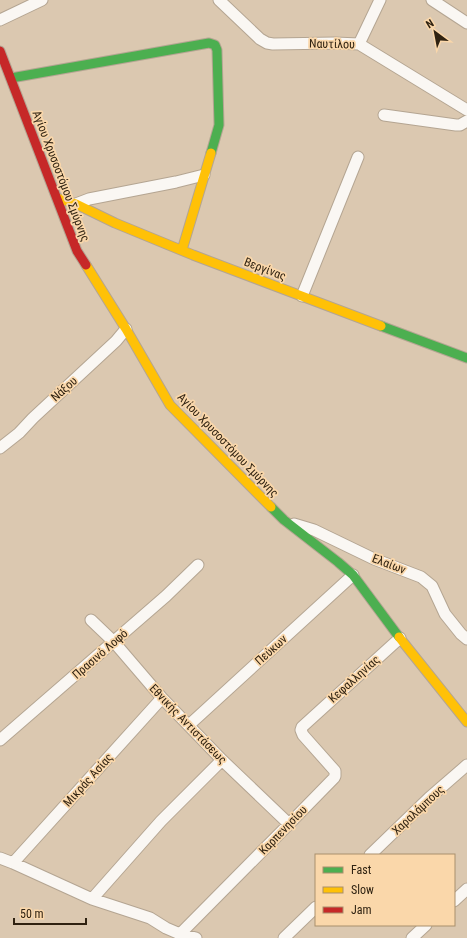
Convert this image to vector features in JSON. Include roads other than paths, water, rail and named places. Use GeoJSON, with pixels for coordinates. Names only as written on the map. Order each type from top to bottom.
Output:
{"type":"FeatureCollection","features":[{"type":"Feature","properties":{"kind":"street"},"geometry":{"type":"LineString","coordinates":[[0,20],[42,0]]}},
{"type":"Feature","properties":{"kind":"street","name":"Ναυτίλου"},"geometry":{"type":"LineString","coordinates":[[219,0],[260,39],[267,43],[359,44],[467,110]]}},
{"type":"Feature","properties":{"kind":"street"},"geometry":{"type":"LineString","coordinates":[[359,44],[380,0]]}},
{"type":"Feature","properties":{"kind":"street"},"geometry":{"type":"LineString","coordinates":[[432,0],[467,22]]}},
{"type":"Feature","properties":{"kind":"street"},"geometry":{"type":"LineString","coordinates":[[11,78],[212,43],[217,47],[219,124],[182,250]]}},
{"type":"Feature","properties":{"kind":"street","name":"Αγίου Χρυσοστόμου Σμύρνης"},"geometry":{"type":"LineString","coordinates":[[0,51],[77,252],[126,329],[170,405],[284,520],[353,575],[400,638],[467,722]]}},
{"type":"Feature","properties":{"kind":"street"},"geometry":{"type":"LineString","coordinates":[[384,115],[456,125],[467,122]]}},
{"type":"Feature","properties":{"kind":"street"},"geometry":{"type":"LineString","coordinates":[[302,296],[358,157]]}},
{"type":"Feature","properties":{"kind":"street"},"geometry":{"type":"LineString","coordinates":[[76,204],[89,199],[204,175]]}},
{"type":"Feature","properties":{"kind":"street","name":"Βεργίνας"},"geometry":{"type":"LineString","coordinates":[[57,198],[76,204],[115,223],[182,250],[467,358]]}},
{"type":"Feature","properties":{"kind":"street","name":"Νάξου"},"geometry":{"type":"LineString","coordinates":[[0,448],[19,433],[33,418],[116,341],[126,329]]}},
{"type":"Feature","properties":{"kind":"street","name":"Ελαίων"},"geometry":{"type":"LineString","coordinates":[[284,520],[314,530],[374,559],[421,577],[432,586],[445,614],[467,639]]}},
{"type":"Feature","properties":{"kind":"street","name":"Πρασινό Λοφό"},"geometry":{"type":"LineString","coordinates":[[0,740],[114,642],[166,596],[198,565]]}},
{"type":"Feature","properties":{"kind":"street","name":"Πεύκων"},"geometry":{"type":"LineString","coordinates":[[189,725],[353,575]]}},
{"type":"Feature","properties":{"kind":"street","name":"Εθνικής Αντιστάσεως"},"geometry":{"type":"LineString","coordinates":[[90,620],[114,642],[162,698],[222,760],[289,824]]}},
{"type":"Feature","properties":{"kind":"street","name":"Κεφαλληνίας"},"geometry":{"type":"LineString","coordinates":[[308,721],[400,638]]}},
{"type":"Feature","properties":{"kind":"street","name":"Μικράς Ασίας"},"geometry":{"type":"LineString","coordinates":[[13,862],[162,698]]}},
{"type":"Feature","properties":{"kind":"street","name":"Καρπενησίου"},"geometry":{"type":"LineString","coordinates":[[180,934],[335,776],[334,768],[302,733],[302,727],[308,721]]}},
{"type":"Feature","properties":{"kind":"street"},"geometry":{"type":"LineString","coordinates":[[92,899],[161,821],[222,760]]}},
{"type":"Feature","properties":{"kind":"street","name":"Χαραλάμπους"},"geometry":{"type":"LineString","coordinates":[[371,854],[429,798],[467,765]]}},
{"type":"Feature","properties":{"kind":"street"},"geometry":{"type":"LineString","coordinates":[[0,858],[13,862],[92,899],[150,918],[166,928],[180,934],[196,938]]}},
{"type":"Feature","properties":{"kind":"street"},"geometry":{"type":"LineString","coordinates":[[455,899],[467,889]]}},
{"type":"Feature","properties":{"kind":"street"},"geometry":{"type":"LineString","coordinates":[[284,938],[315,908]]}},
{"type":"Feature","properties":{"kind":"street"},"geometry":{"type":"LineString","coordinates":[[412,938],[425,926]]}}]}
